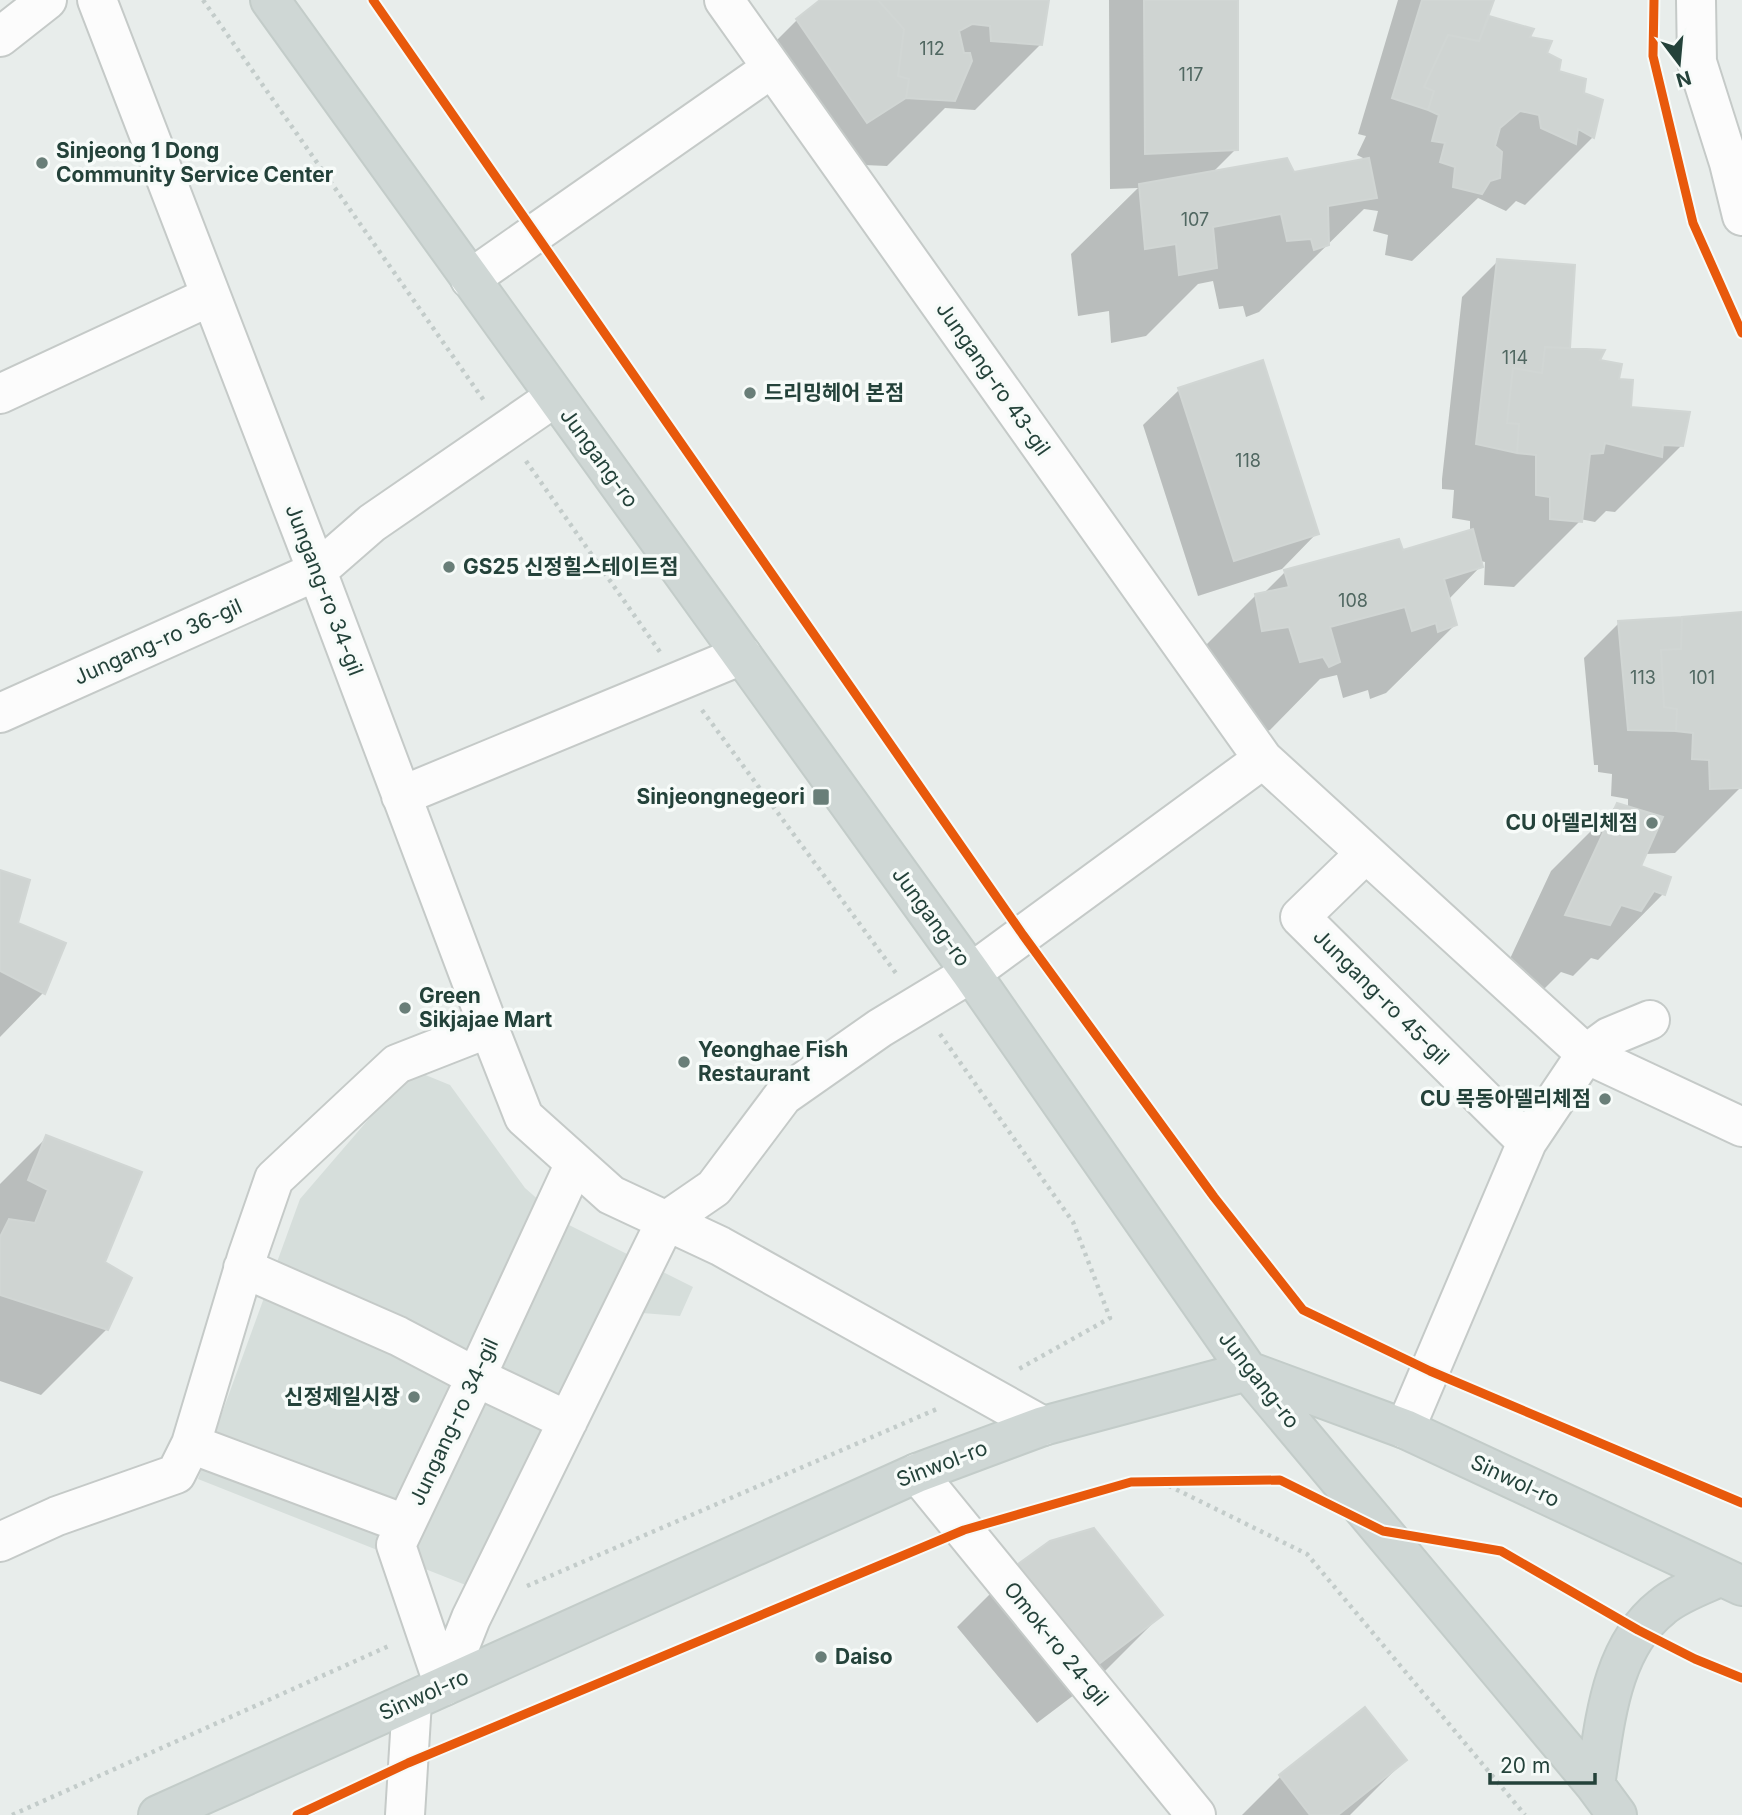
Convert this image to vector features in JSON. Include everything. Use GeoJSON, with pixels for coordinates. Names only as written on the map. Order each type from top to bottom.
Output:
{"type":"FeatureCollection","features":[{"type":"Feature","properties":{"kind":"main road","name":"Jungang-ro"},"geometry":{"type":"LineString","coordinates":[[270,0],[971,973],[1248,1371],[1605,1806]]}},
{"type":"Feature","properties":{"kind":"main road","name":"Sinwol-ro"},"geometry":{"type":"LineString","coordinates":[[158,1815],[917,1473],[1043,1426],[1248,1371],[1405,1429],[1731,1581]]}},
{"type":"Feature","properties":{"kind":"main road"},"geometry":{"type":"LineString","coordinates":[[1605,1806],[1606,1714],[1622,1661],[1638,1630],[1663,1606],[1731,1581]]}},
{"type":"Feature","properties":{"kind":"street","name":"Jungang-ro 34-gil"},"geometry":{"type":"LineString","coordinates":[[97,0],[524,1117],[611,1195],[720,1246],[1043,1426]]}},
{"type":"Feature","properties":{"kind":"street","name":"Jungang-ro 43-gil"},"geometry":{"type":"LineString","coordinates":[[724,0],[1263,759]]}},
{"type":"Feature","properties":{"kind":"street"},"geometry":{"type":"LineString","coordinates":[[1696,0],[1697,62],[1734,152],[1742,216]]}},
{"type":"Feature","properties":{"kind":"street"},"geometry":{"type":"LineString","coordinates":[[0,37],[38,3]]}},
{"type":"Feature","properties":{"kind":"street"},"geometry":{"type":"LineString","coordinates":[[470,279],[772,68]]}},
{"type":"Feature","properties":{"kind":"street"},"geometry":{"type":"LineString","coordinates":[[0,394],[211,296]]}},
{"type":"Feature","properties":{"kind":"street","name":"Jungang-ro 36-gil"},"geometry":{"type":"LineString","coordinates":[[0,713],[317,571],[372,523],[555,397]]}},
{"type":"Feature","properties":{"kind":"street"},"geometry":{"type":"LineString","coordinates":[[401,796],[742,655]]}},
{"type":"Feature","properties":{"kind":"street"},"geometry":{"type":"LineString","coordinates":[[405,1815],[428,1693],[471,1618],[666,1221],[714,1188],[783,1096],[880,1028],[971,973],[1263,759],[1586,1054],[1742,1127]]}},
{"type":"Feature","properties":{"kind":"street","name":"Jungang-ro 45-gil"},"geometry":{"type":"LineString","coordinates":[[1366,853],[1300,917],[1527,1142]]}},
{"type":"Feature","properties":{"kind":"street"},"geometry":{"type":"LineString","coordinates":[[1405,1429],[1527,1142],[1586,1054],[1609,1037],[1650,1020]]}},
{"type":"Feature","properties":{"kind":"street"},"geometry":{"type":"LineString","coordinates":[[0,1542],[57,1516],[176,1474],[191,1444],[243,1268],[274,1179],[397,1064],[489,1028]]}},
{"type":"Feature","properties":{"kind":"street","name":"Jungang-ro 34-gil"},"geometry":{"type":"LineString","coordinates":[[428,1693],[425,1630],[396,1545],[575,1163]]}},
{"type":"Feature","properties":{"kind":"street"},"geometry":{"type":"LineString","coordinates":[[243,1268],[398,1336],[568,1421]]}},
{"type":"Feature","properties":{"kind":"street"},"geometry":{"type":"LineString","coordinates":[[191,1444],[405,1524]]}},
{"type":"Feature","properties":{"kind":"street","name":"Omok-ro 24-gil"},"geometry":{"type":"LineString","coordinates":[[917,1473],[1196,1815]]}},
{"type":"Feature","properties":{"kind":"path"},"geometry":{"type":"LineString","coordinates":[[203,0],[680,681],[919,1004],[1073,1222],[1110,1318],[980,1390],[527,1586]]}},
{"type":"Feature","properties":{"kind":"path"},"geometry":{"type":"LineString","coordinates":[[373,0],[1023,935],[1214,1197],[1303,1310],[1430,1371],[1742,1503]]}},
{"type":"Feature","properties":{"kind":"path"},"geometry":{"type":"LineString","coordinates":[[1654,0],[1653,56],[1693,223],[1742,333]]}},
{"type":"Feature","properties":{"kind":"path"},"geometry":{"type":"LineString","coordinates":[[1156,1482],[1188,1482]]}},
{"type":"Feature","properties":{"kind":"path"},"geometry":{"type":"LineString","coordinates":[[1156,1482],[1307,1554],[1525,1815]]}},
{"type":"Feature","properties":{"kind":"path"},"geometry":{"type":"LineString","coordinates":[[12,1815],[425,1630]]}},
{"type":"Feature","properties":{"kind":"shaded area","name":"신정제일시장"},"geometry":{"type":"Polygon","coordinates":[[[423,1074],[450,1085],[525,1188],[565,1223],[693,1287],[680,1316],[642,1313],[501,1599],[198,1479],[300,1199],[398,1085],[423,1074]]]}},
{"type":"Feature","properties":{"kind":"building"},"geometry":{"type":"Polygon","coordinates":[[[820,0],[878,0],[904,29],[898,76],[909,79],[906,98],[867,123],[796,19],[820,0]]]}},
{"type":"Feature","properties":{"kind":"building"},"geometry":{"type":"Polygon","coordinates":[[[878,0],[1049,0],[1042,45],[991,41],[990,26],[972,24],[959,31],[964,53],[970,53],[972,61],[955,101],[906,98],[909,79],[898,76],[904,29],[878,0]]]}},
{"type":"Feature","properties":{"kind":"building"},"geometry":{"type":"Polygon","coordinates":[[[1144,0],[1238,0],[1238,150],[1145,154],[1144,0]]]}},
{"type":"Feature","properties":{"kind":"building"},"geometry":{"type":"Polygon","coordinates":[[[1422,0],[1494,0],[1479,41],[1448,35],[1424,87],[1434,91],[1428,110],[1392,98],[1422,0]]]}},
{"type":"Feature","properties":{"kind":"building"},"geometry":{"type":"Polygon","coordinates":[[[1489,16],[1534,29],[1530,37],[1552,41],[1547,53],[1561,60],[1559,71],[1586,79],[1584,93],[1603,100],[1594,138],[1578,129],[1576,144],[1541,128],[1539,115],[1520,111],[1500,128],[1495,146],[1502,152],[1500,178],[1490,181],[1482,194],[1453,187],[1455,167],[1440,162],[1445,143],[1432,141],[1439,115],[1428,110],[1434,91],[1424,87],[1448,35],[1479,41],[1489,16]]]}},
{"type":"Feature","properties":{"kind":"building"},"geometry":{"type":"Polygon","coordinates":[[[1287,158],[1294,172],[1369,158],[1377,198],[1328,206],[1329,245],[1314,250],[1311,239],[1287,241],[1281,214],[1213,227],[1217,268],[1179,275],[1176,244],[1145,249],[1139,184],[1287,158]]]}},
{"type":"Feature","properties":{"kind":"building"},"geometry":{"type":"Polygon","coordinates":[[[1497,259],[1575,265],[1570,348],[1545,347],[1542,373],[1513,368],[1507,423],[1519,424],[1517,453],[1476,444],[1497,259]]]}},
{"type":"Feature","properties":{"kind":"building"},"geometry":{"type":"Polygon","coordinates":[[[1545,347],[1605,350],[1600,360],[1622,364],[1619,379],[1633,380],[1631,407],[1690,412],[1683,446],[1663,445],[1662,457],[1605,443],[1603,453],[1590,454],[1582,522],[1550,519],[1550,497],[1536,495],[1536,455],[1517,453],[1519,424],[1507,423],[1513,368],[1542,373],[1545,347]]]}},
{"type":"Feature","properties":{"kind":"building"},"geometry":{"type":"Polygon","coordinates":[[[1263,360],[1319,534],[1234,561],[1178,388],[1263,360]]]}},
{"type":"Feature","properties":{"kind":"building"},"geometry":{"type":"Polygon","coordinates":[[[1473,529],[1483,567],[1444,579],[1457,625],[1438,632],[1436,623],[1412,631],[1405,607],[1330,627],[1340,662],[1329,667],[1323,657],[1300,662],[1289,627],[1262,631],[1255,594],[1289,587],[1284,570],[1399,539],[1403,550],[1473,529]]]}},
{"type":"Feature","properties":{"kind":"building"},"geometry":{"type":"Polygon","coordinates":[[[1742,612],[1742,788],[1710,789],[1709,760],[1692,759],[1693,733],[1676,731],[1677,709],[1664,707],[1661,650],[1681,649],[1682,617],[1742,612]]]}},
{"type":"Feature","properties":{"kind":"building"},"geometry":{"type":"Polygon","coordinates":[[[1682,617],[1681,649],[1661,650],[1664,707],[1677,709],[1676,731],[1628,730],[1618,621],[1682,617]]]}},
{"type":"Feature","properties":{"kind":"building"},"geometry":{"type":"Polygon","coordinates":[[[1617,803],[1663,817],[1641,866],[1671,877],[1665,895],[1654,891],[1641,911],[1621,905],[1610,925],[1565,915],[1617,803]]]}},
{"type":"Feature","properties":{"kind":"building"},"geometry":{"type":"Polygon","coordinates":[[[0,870],[30,880],[18,923],[66,943],[45,994],[0,971],[0,870]]]}},
{"type":"Feature","properties":{"kind":"building"},"geometry":{"type":"Polygon","coordinates":[[[46,1135],[142,1172],[105,1262],[132,1278],[108,1330],[0,1295],[0,1237],[9,1219],[35,1223],[48,1190],[28,1180],[46,1135]]]}},
{"type":"Feature","properties":{"kind":"building"},"geometry":{"type":"Polygon","coordinates":[[[1094,1528],[1163,1615],[1096,1666],[1014,1567],[1050,1541],[1094,1528]]]}},
{"type":"Feature","properties":{"kind":"building"},"geometry":{"type":"Polygon","coordinates":[[[1365,1707],[1407,1760],[1338,1815],[1310,1815],[1279,1775],[1365,1707]]]}},
{"type":"Feature","properties":{"kind":"cycle path"},"geometry":{"type":"LineString","coordinates":[[373,0],[1023,935],[1214,1197],[1303,1310],[1430,1371],[1742,1503]]}},
{"type":"Feature","properties":{"kind":"cycle path"},"geometry":{"type":"LineString","coordinates":[[1654,0],[1653,56],[1693,223],[1742,333]]}},
{"type":"Feature","properties":{"kind":"cycle path"},"geometry":{"type":"LineString","coordinates":[[297,1815],[408,1763],[964,1530],[1131,1482],[1280,1480],[1383,1531],[1501,1551],[1638,1630],[1695,1659],[1742,1678]]}},
{"type":"Feature","properties":{"kind":"place","name":"Sinjeong 1 Dong Community Service Center"},"geometry":{"type":"Point","coordinates":[42,163]}},
{"type":"Feature","properties":{"kind":"place","name":"드리밍헤어 본점"},"geometry":{"type":"Point","coordinates":[750,393]}},
{"type":"Feature","properties":{"kind":"place","name":"GS25 신정힐스테이트점"},"geometry":{"type":"Point","coordinates":[449,567]}},
{"type":"Feature","properties":{"kind":"place","name":"Sinjeongnegeori"},"geometry":{"type":"Point","coordinates":[821,797]}},
{"type":"Feature","properties":{"kind":"place","name":"CU 아델리체점"},"geometry":{"type":"Point","coordinates":[1652,823]}},
{"type":"Feature","properties":{"kind":"place","name":"Green Sikjajae Mart"},"geometry":{"type":"Point","coordinates":[405,1008]}},
{"type":"Feature","properties":{"kind":"place","name":"Yeonghae Fish Restaurant"},"geometry":{"type":"Point","coordinates":[684,1062]}},
{"type":"Feature","properties":{"kind":"place","name":"CU 목동아델리체점"},"geometry":{"type":"Point","coordinates":[1605,1099]}},
{"type":"Feature","properties":{"kind":"place","name":"신정제일시장"},"geometry":{"type":"Point","coordinates":[414,1397]}},
{"type":"Feature","properties":{"kind":"place","name":"Daiso"},"geometry":{"type":"Point","coordinates":[821,1657]}}]}
